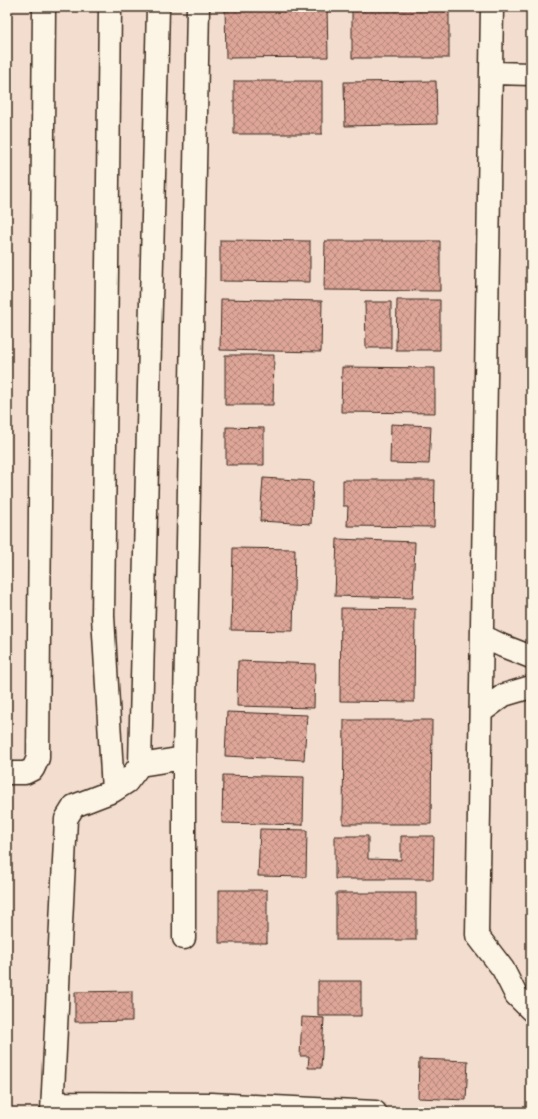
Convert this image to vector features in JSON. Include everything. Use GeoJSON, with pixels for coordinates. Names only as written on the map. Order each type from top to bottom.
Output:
{"type":"FeatureCollection","features":[{"type":"Feature","properties":{"kind":"street"},"geometry":{"type":"LineString","coordinates":[[7,772],[26,773],[33,769],[38,758],[44,7]]}},
{"type":"Feature","properties":{"kind":"street"},"geometry":{"type":"LineString","coordinates":[[110,7],[103,616],[113,791]]}},
{"type":"Feature","properties":{"kind":"street"},"geometry":{"type":"LineString","coordinates":[[158,7],[140,765],[127,782],[113,791],[74,806],[66,818],[52,1107],[211,1104],[375,1112]]}},
{"type":"Feature","properties":{"kind":"street"},"geometry":{"type":"LineString","coordinates":[[184,938],[184,758],[198,7]]}},
{"type":"Feature","properties":{"kind":"street"},"geometry":{"type":"LineString","coordinates":[[492,7],[477,935],[503,969],[516,995],[531,1010]]}},
{"type":"Feature","properties":{"kind":"street"},"geometry":{"type":"LineString","coordinates":[[491,74],[531,74]]}},
{"type":"Feature","properties":{"kind":"street"},"geometry":{"type":"LineString","coordinates":[[482,636],[531,657]]}},
{"type":"Feature","properties":{"kind":"street"},"geometry":{"type":"LineString","coordinates":[[481,712],[504,695],[531,687]]}},
{"type":"Feature","properties":{"kind":"street"},"geometry":{"type":"LineString","coordinates":[[140,765],[184,758]]}},
{"type":"Feature","properties":{"kind":"building"},"geometry":{"type":"Polygon","coordinates":[[[225,7],[327,7],[328,57],[226,58],[225,7]]]}},
{"type":"Feature","properties":{"kind":"building"},"geometry":{"type":"Polygon","coordinates":[[[352,7],[449,7],[449,58],[352,58],[352,7]]]}},
{"type":"Feature","properties":{"kind":"building"},"geometry":{"type":"Polygon","coordinates":[[[234,81],[322,81],[322,134],[234,134],[234,81]]]}},
{"type":"Feature","properties":{"kind":"building"},"geometry":{"type":"Polygon","coordinates":[[[436,81],[437,124],[345,126],[344,82],[436,81]]]}},
{"type":"Feature","properties":{"kind":"building"},"geometry":{"type":"Polygon","coordinates":[[[220,240],[310,241],[310,282],[220,281],[220,240]]]}},
{"type":"Feature","properties":{"kind":"building"},"geometry":{"type":"Polygon","coordinates":[[[325,241],[440,241],[440,291],[324,290],[325,241]]]}},
{"type":"Feature","properties":{"kind":"building"},"geometry":{"type":"Polygon","coordinates":[[[221,299],[322,301],[321,352],[220,350],[221,299]]]}},
{"type":"Feature","properties":{"kind":"building"},"geometry":{"type":"Polygon","coordinates":[[[397,300],[440,300],[440,350],[396,350],[397,300]]]}},
{"type":"Feature","properties":{"kind":"building"},"geometry":{"type":"Polygon","coordinates":[[[365,302],[391,302],[391,348],[366,348],[365,302]]]}},
{"type":"Feature","properties":{"kind":"building"},"geometry":{"type":"Polygon","coordinates":[[[225,355],[274,355],[273,405],[225,405],[225,355]]]}},
{"type":"Feature","properties":{"kind":"building"},"geometry":{"type":"Polygon","coordinates":[[[342,367],[435,368],[435,413],[341,412],[342,367]]]}},
{"type":"Feature","properties":{"kind":"building"},"geometry":{"type":"Polygon","coordinates":[[[391,424],[431,426],[429,464],[390,463],[391,424]]]}},
{"type":"Feature","properties":{"kind":"building"},"geometry":{"type":"Polygon","coordinates":[[[226,427],[264,428],[264,465],[226,465],[226,427]]]}},
{"type":"Feature","properties":{"kind":"building"},"geometry":{"type":"Polygon","coordinates":[[[263,478],[313,481],[311,524],[260,521],[263,478]]]}},
{"type":"Feature","properties":{"kind":"building"},"geometry":{"type":"Polygon","coordinates":[[[343,480],[435,480],[434,527],[347,526],[348,506],[343,506],[343,480]]]}},
{"type":"Feature","properties":{"kind":"building"},"geometry":{"type":"Polygon","coordinates":[[[337,539],[415,542],[413,598],[335,596],[337,539]]]}},
{"type":"Feature","properties":{"kind":"building"},"geometry":{"type":"Polygon","coordinates":[[[233,548],[295,549],[293,631],[231,630],[233,548]]]}},
{"type":"Feature","properties":{"kind":"building"},"geometry":{"type":"Polygon","coordinates":[[[341,608],[415,609],[414,702],[340,701],[341,608]]]}},
{"type":"Feature","properties":{"kind":"building"},"geometry":{"type":"Polygon","coordinates":[[[238,661],[315,664],[314,708],[237,706],[238,661]]]}},
{"type":"Feature","properties":{"kind":"building"},"geometry":{"type":"Polygon","coordinates":[[[227,712],[307,715],[304,760],[225,756],[227,712]]]}},
{"type":"Feature","properties":{"kind":"building"},"geometry":{"type":"Polygon","coordinates":[[[344,720],[432,720],[431,824],[343,824],[344,720]]]}},
{"type":"Feature","properties":{"kind":"building"},"geometry":{"type":"Polygon","coordinates":[[[528,739],[531,739],[531,913],[530,913],[528,739]]]}},
{"type":"Feature","properties":{"kind":"building"},"geometry":{"type":"Polygon","coordinates":[[[223,775],[304,777],[303,825],[222,823],[223,775]]]}},
{"type":"Feature","properties":{"kind":"building"},"geometry":{"type":"Polygon","coordinates":[[[260,829],[307,830],[306,877],[258,876],[260,829]]]}},
{"type":"Feature","properties":{"kind":"building"},"geometry":{"type":"Polygon","coordinates":[[[335,836],[368,836],[368,859],[401,860],[401,836],[434,836],[433,879],[335,879],[335,836]]]}},
{"type":"Feature","properties":{"kind":"building"},"geometry":{"type":"Polygon","coordinates":[[[219,890],[267,890],[267,943],[219,943],[219,890]]]}},
{"type":"Feature","properties":{"kind":"building"},"geometry":{"type":"Polygon","coordinates":[[[336,893],[416,893],[416,940],[336,940],[336,893]]]}},
{"type":"Feature","properties":{"kind":"building"},"geometry":{"type":"Polygon","coordinates":[[[318,981],[361,981],[361,1016],[318,1016],[318,981]]]}},
{"type":"Feature","properties":{"kind":"building"},"geometry":{"type":"Polygon","coordinates":[[[132,991],[132,1021],[75,1022],[75,992],[132,991]]]}},
{"type":"Feature","properties":{"kind":"building"},"geometry":{"type":"Polygon","coordinates":[[[302,1017],[324,1018],[321,1068],[308,1068],[309,1056],[300,1056],[302,1017]]]}},
{"type":"Feature","properties":{"kind":"building"},"geometry":{"type":"Polygon","coordinates":[[[419,1059],[468,1061],[466,1100],[418,1098],[419,1059]]]}}]}
